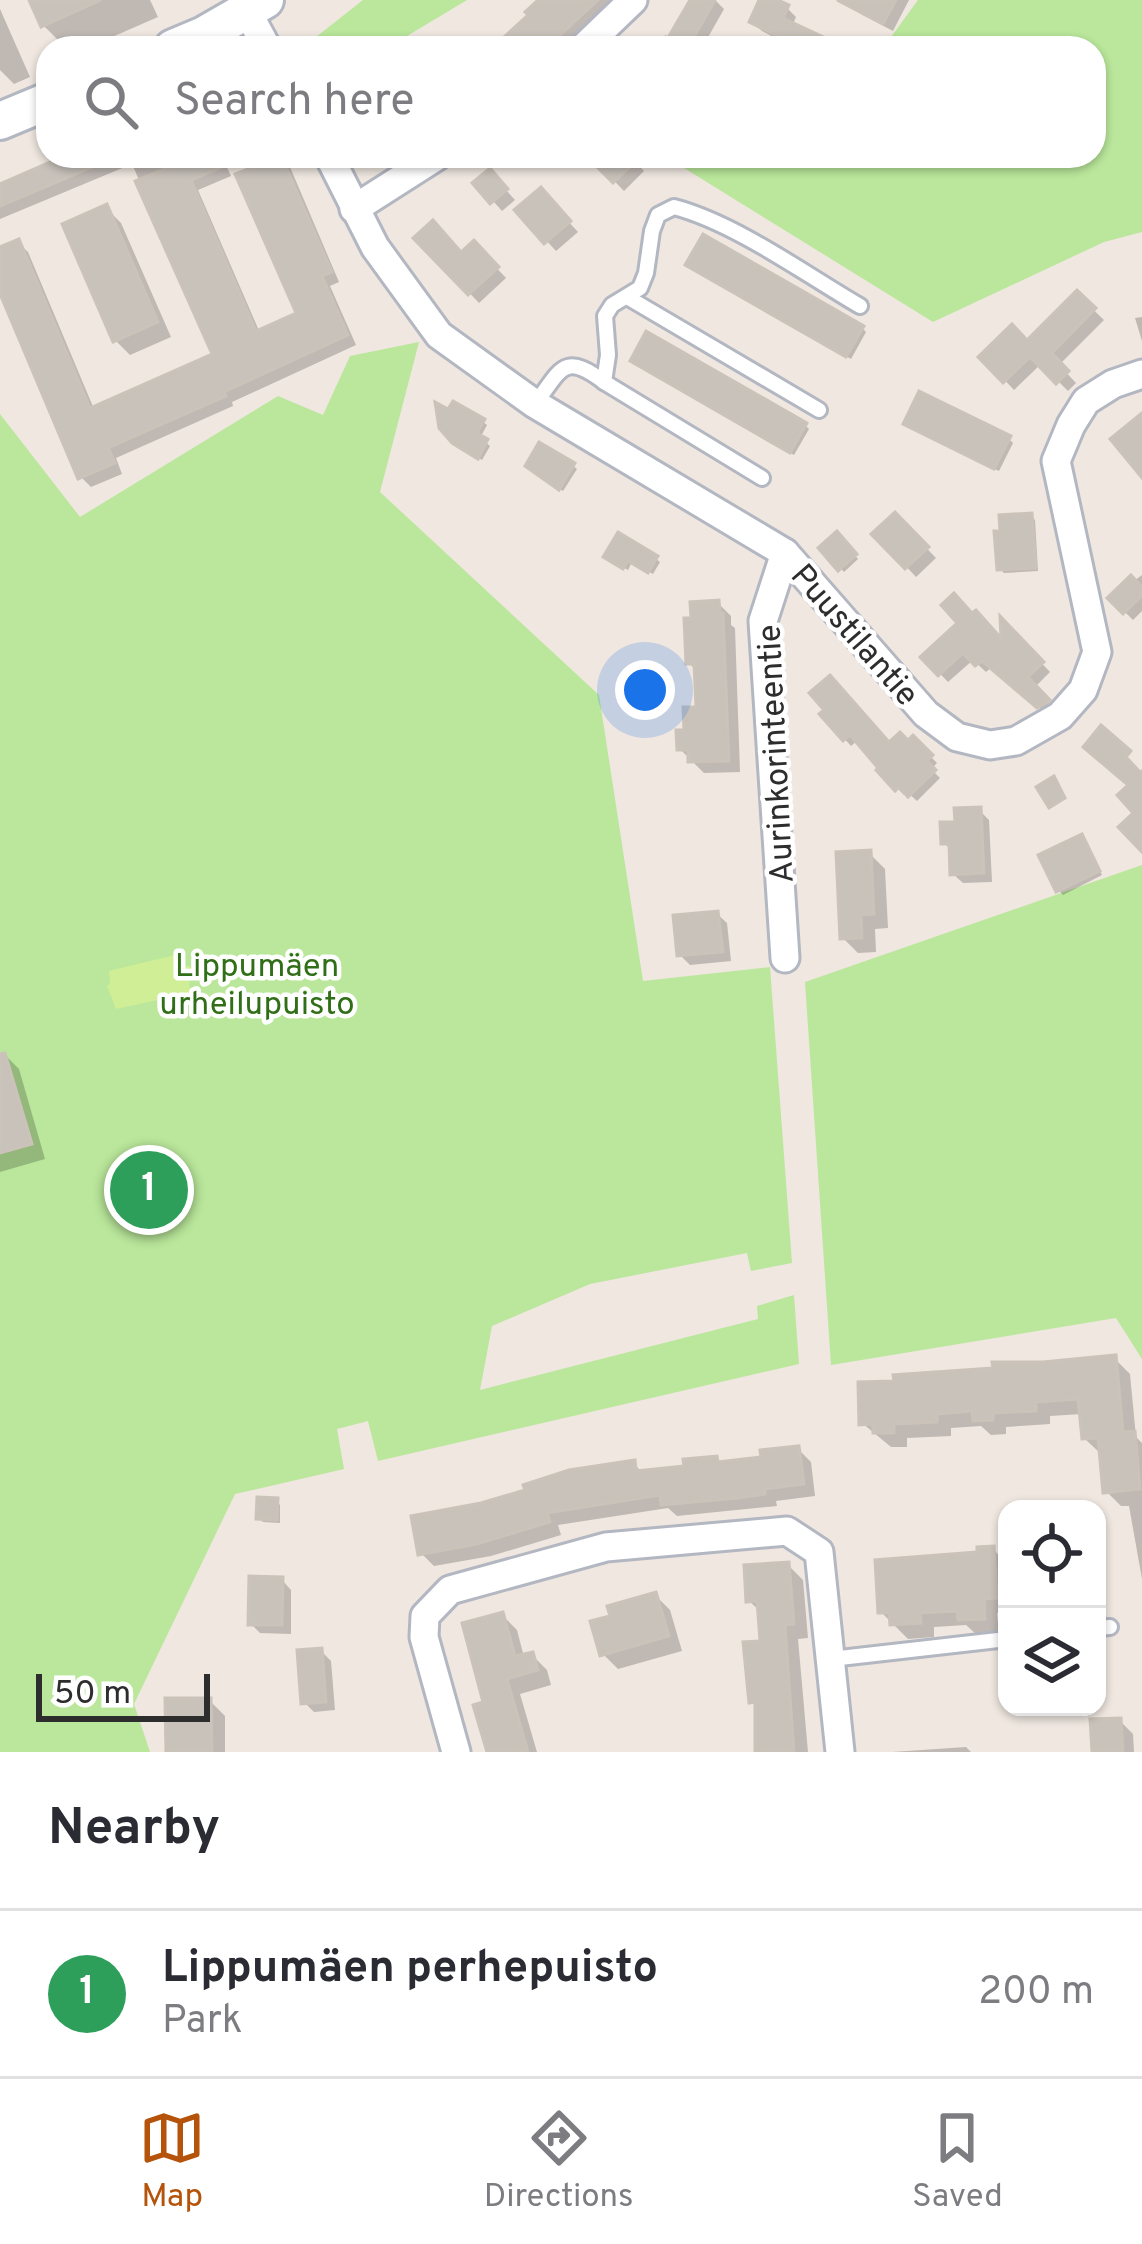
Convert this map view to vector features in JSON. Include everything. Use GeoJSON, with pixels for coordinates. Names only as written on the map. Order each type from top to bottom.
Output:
{"type":"FeatureCollection","features":[{"type":"Feature","properties":{"kind":"main road"},"geometry":{"type":"LineString","coordinates":[[202,36],[256,5]]}},
{"type":"Feature","properties":{"kind":"main road"},"geometry":{"type":"LineString","coordinates":[[0,121],[36,106]]}},
{"type":"Feature","properties":{"kind":"street"},"geometry":{"type":"LineString","coordinates":[[596,36],[633,0]]}},
{"type":"Feature","properties":{"kind":"street"},"geometry":{"type":"LineString","coordinates":[[256,5],[264,36]]}},
{"type":"Feature","properties":{"kind":"street","name":"Puustilantie"},"geometry":{"type":"LineString","coordinates":[[335,168],[406,292],[439,335],[535,404],[785,553],[926,714],[957,737],[989,745],[1016,741],[1060,716],[1083,690],[1097,652],[1056,461],[1086,401],[1142,374]]}},
{"type":"Feature","properties":{"kind":"street"},"geometry":{"type":"LineString","coordinates":[[354,208],[418,168]]}},
{"type":"Feature","properties":{"kind":"street","name":"Aurinkorinteentie"},"geometry":{"type":"LineString","coordinates":[[785,553],[763,621],[785,958]]}},
{"type":"Feature","properties":{"kind":"street"},"geometry":{"type":"LineString","coordinates":[[455,1752],[424,1637],[425,1616],[450,1590],[606,1547],[787,1531],[819,1552],[840,1752]]}},
{"type":"Feature","properties":{"kind":"lane"},"geometry":{"type":"LineString","coordinates":[[604,382],[605,316],[612,305],[640,288],[658,215],[674,207],[710,218],[860,306]]}},
{"type":"Feature","properties":{"kind":"lane"},"geometry":{"type":"LineString","coordinates":[[627,297],[819,410]]}},
{"type":"Feature","properties":{"kind":"lane"},"geometry":{"type":"LineString","coordinates":[[535,404],[558,374],[568,366],[582,365],[762,478]]}},
{"type":"Feature","properties":{"kind":"lane"},"geometry":{"type":"LineString","coordinates":[[831,1659],[998,1640]]}},
{"type":"Feature","properties":{"kind":"green space"},"geometry":{"type":"Polygon","coordinates":[[[363,0],[467,0],[407,36],[317,36],[363,0]]]}},
{"type":"Feature","properties":{"kind":"green space"},"geometry":{"type":"Polygon","coordinates":[[[918,0],[1142,0],[1142,232],[1104,242],[933,322],[684,168],[1106,168],[1106,36],[892,36],[918,0]]]}},
{"type":"Feature","properties":{"kind":"green space","name":"Lippumäen urheilupuisto"},"geometry":{"type":"Polygon","coordinates":[[[419,342],[380,492],[599,695],[643,981],[770,967],[792,1263],[751,1271],[747,1253],[590,1284],[492,1326],[480,1390],[758,1319],[757,1306],[794,1295],[799,1364],[378,1461],[368,1421],[337,1429],[344,1469],[235,1494],[134,1704],[150,1752],[0,1752],[0,414],[80,517],[278,396],[323,415],[350,356],[419,342]]]}},
{"type":"Feature","properties":{"kind":"green space"},"geometry":{"type":"Polygon","coordinates":[[[1142,865],[1142,1359],[1116,1318],[831,1365],[805,982],[1142,865]]]}},
{"type":"Feature","properties":{"kind":"green space"},"geometry":{"type":"Polygon","coordinates":[[[179,954],[190,966],[190,993],[116,1009],[107,986],[109,971],[179,954]]]}},
{"type":"Feature","properties":{"kind":"building"},"geometry":{"type":"Polygon","coordinates":[[[29,0],[101,0],[41,27],[29,0]]]}},
{"type":"Feature","properties":{"kind":"building"},"geometry":{"type":"Polygon","coordinates":[[[538,0],[598,0],[559,36],[505,36],[528,15],[525,12],[538,0]]]}},
{"type":"Feature","properties":{"kind":"building"},"geometry":{"type":"Polygon","coordinates":[[[690,0],[715,0],[695,36],[669,36],[690,0]]]}},
{"type":"Feature","properties":{"kind":"building"},"geometry":{"type":"Polygon","coordinates":[[[759,0],[778,0],[789,5],[783,18],[821,36],[778,36],[749,22],[759,0]]]}},
{"type":"Feature","properties":{"kind":"building"},"geometry":{"type":"Polygon","coordinates":[[[837,0],[896,0],[883,24],[837,0]]]}},
{"type":"Feature","properties":{"kind":"building"},"geometry":{"type":"Polygon","coordinates":[[[37,168],[90,168],[0,206],[0,184],[37,168]]]}},
{"type":"Feature","properties":{"kind":"building"},"geometry":{"type":"Polygon","coordinates":[[[167,168],[219,168],[191,180],[256,331],[296,313],[235,174],[250,168],[286,168],[332,272],[322,276],[348,335],[108,448],[115,463],[78,479],[0,294],[0,247],[19,239],[90,408],[212,354],[135,181],[167,168]]]}},
{"type":"Feature","properties":{"kind":"building"},"geometry":{"type":"Polygon","coordinates":[[[490,168],[508,189],[490,204],[472,183],[490,168]]]}},
{"type":"Feature","properties":{"kind":"building"},"geometry":{"type":"Polygon","coordinates":[[[598,168],[629,168],[613,183],[598,168]]]}},
{"type":"Feature","properties":{"kind":"building"},"geometry":{"type":"Polygon","coordinates":[[[541,187],[571,221],[544,244],[514,210],[541,187]]]}},
{"type":"Feature","properties":{"kind":"building"},"geometry":{"type":"Polygon","coordinates":[[[107,204],[158,322],[113,342],[62,224],[107,204]]]}},
{"type":"Feature","properties":{"kind":"building"},"geometry":{"type":"Polygon","coordinates":[[[433,220],[461,252],[474,240],[499,267],[468,295],[413,238],[433,220]]]}},
{"type":"Feature","properties":{"kind":"building"},"geometry":{"type":"Polygon","coordinates":[[[703,234],[864,326],[846,357],[685,265],[703,234]]]}},
{"type":"Feature","properties":{"kind":"building"},"geometry":{"type":"Polygon","coordinates":[[[1077,290],[1096,308],[1052,353],[1069,371],[1056,384],[1030,357],[1003,383],[978,357],[1012,324],[1027,340],[1077,290]]]}},
{"type":"Feature","properties":{"kind":"building"},"geometry":{"type":"Polygon","coordinates":[[[646,331],[807,423],[790,453],[630,361],[646,331]]]}},
{"type":"Feature","properties":{"kind":"building"},"geometry":{"type":"Polygon","coordinates":[[[919,391],[1011,436],[994,469],[903,424],[919,391]]]}},
{"type":"Feature","properties":{"kind":"building"},"geometry":{"type":"Polygon","coordinates":[[[453,401],[485,419],[477,433],[488,439],[478,459],[452,443],[439,428],[435,402],[448,409],[453,401]]]}},
{"type":"Feature","properties":{"kind":"building"},"geometry":{"type":"Polygon","coordinates":[[[1142,413],[1142,478],[1110,439],[1142,413]]]}},
{"type":"Feature","properties":{"kind":"building"},"geometry":{"type":"Polygon","coordinates":[[[539,442],[575,463],[559,490],[525,466],[539,442]]]}},
{"type":"Feature","properties":{"kind":"building"},"geometry":{"type":"Polygon","coordinates":[[[895,512],[929,547],[905,569],[871,534],[895,512]]]}},
{"type":"Feature","properties":{"kind":"building"},"geometry":{"type":"Polygon","coordinates":[[[1032,513],[1036,568],[997,570],[994,531],[1000,531],[999,515],[1032,513]]]}},
{"type":"Feature","properties":{"kind":"building"},"geometry":{"type":"Polygon","coordinates":[[[837,531],[857,554],[838,571],[818,548],[837,531]]]}},
{"type":"Feature","properties":{"kind":"building"},"geometry":{"type":"Polygon","coordinates":[[[618,532],[658,556],[648,573],[628,561],[623,569],[603,557],[618,532]]]}},
{"type":"Feature","properties":{"kind":"building"},"geometry":{"type":"Polygon","coordinates":[[[1131,575],[1142,587],[1142,596],[1123,614],[1107,598],[1131,575]]]}},
{"type":"Feature","properties":{"kind":"building"},"geometry":{"type":"Polygon","coordinates":[[[954,593],[1001,638],[1000,616],[1044,662],[1028,677],[1048,702],[1037,708],[982,661],[975,666],[963,653],[938,676],[920,657],[957,623],[941,605],[954,593]]]}},
{"type":"Feature","properties":{"kind":"building"},"geometry":{"type":"Polygon","coordinates":[[[719,600],[729,761],[688,762],[688,750],[677,750],[676,730],[684,730],[683,707],[696,707],[694,664],[686,664],[684,618],[691,618],[690,602],[719,600]]]}},
{"type":"Feature","properties":{"kind":"building"},"geometry":{"type":"Polygon","coordinates":[[[830,675],[889,742],[900,732],[908,740],[913,735],[933,755],[927,761],[936,770],[908,797],[899,787],[895,791],[850,735],[843,741],[819,714],[824,710],[809,693],[830,675]]]}},
{"type":"Feature","properties":{"kind":"building"},"geometry":{"type":"Polygon","coordinates":[[[1101,725],[1131,751],[1126,757],[1142,771],[1142,852],[1118,827],[1133,813],[1117,795],[1128,785],[1083,747],[1101,725]]]}},
{"type":"Feature","properties":{"kind":"building"},"geometry":{"type":"Polygon","coordinates":[[[1054,776],[1065,798],[1049,808],[1036,787],[1054,776]]]}},
{"type":"Feature","properties":{"kind":"building"},"geometry":{"type":"Polygon","coordinates":[[[981,807],[984,873],[950,875],[949,844],[941,844],[940,822],[955,822],[954,808],[981,807]]]}},
{"type":"Feature","properties":{"kind":"building"},"geometry":{"type":"Polygon","coordinates":[[[1082,834],[1100,871],[1056,892],[1038,855],[1082,834]]]}},
{"type":"Feature","properties":{"kind":"building"},"geometry":{"type":"Polygon","coordinates":[[[871,850],[874,914],[861,915],[862,938],[840,939],[836,852],[871,850]]]}},
{"type":"Feature","properties":{"kind":"building"},"geometry":{"type":"Polygon","coordinates":[[[718,911],[723,952],[677,956],[673,915],[718,911]]]}},
{"type":"Feature","properties":{"kind":"building"},"geometry":{"type":"Polygon","coordinates":[[[5,1053],[32,1144],[0,1153],[0,1054],[5,1053]]]}},
{"type":"Feature","properties":{"kind":"building"},"geometry":{"type":"Polygon","coordinates":[[[1116,1355],[1123,1432],[1135,1431],[1140,1489],[1103,1493],[1098,1438],[1082,1439],[1078,1399],[1036,1402],[1036,1411],[993,1413],[993,1420],[973,1421],[972,1411],[937,1414],[937,1422],[894,1424],[894,1433],[873,1433],[873,1424],[859,1425],[858,1382],[993,1368],[992,1362],[1116,1355]]]}},
{"type":"Feature","properties":{"kind":"building"},"geometry":{"type":"Polygon","coordinates":[[[799,1446],[804,1484],[738,1498],[661,1505],[660,1495],[547,1513],[550,1522],[477,1544],[418,1555],[411,1516],[481,1503],[569,1470],[635,1460],[636,1471],[684,1466],[683,1459],[717,1456],[718,1462],[761,1457],[760,1450],[799,1446]]]}},
{"type":"Feature","properties":{"kind":"building"},"geometry":{"type":"Polygon","coordinates":[[[257,1497],[278,1498],[277,1520],[256,1519],[257,1497]]]}},
{"type":"Feature","properties":{"kind":"building"},"geometry":{"type":"Polygon","coordinates":[[[994,1546],[997,1598],[984,1599],[985,1619],[958,1620],[957,1611],[920,1613],[921,1623],[890,1625],[889,1613],[878,1613],[875,1560],[977,1552],[977,1547],[994,1546]]]}},
{"type":"Feature","properties":{"kind":"building"},"geometry":{"type":"Polygon","coordinates":[[[789,1562],[794,1624],[785,1625],[794,1752],[755,1752],[755,1702],[749,1703],[743,1642],[760,1641],[757,1601],[746,1602],[744,1565],[789,1562]]]}},
{"type":"Feature","properties":{"kind":"building"},"geometry":{"type":"Polygon","coordinates":[[[249,1576],[283,1577],[282,1625],[248,1625],[249,1576]]]}},
{"type":"Feature","properties":{"kind":"building"},"geometry":{"type":"Polygon","coordinates":[[[656,1592],[669,1636],[600,1656],[590,1621],[610,1616],[607,1606],[656,1592]]]}},
{"type":"Feature","properties":{"kind":"building"},"geometry":{"type":"Polygon","coordinates":[[[503,1612],[515,1656],[533,1652],[538,1670],[507,1679],[528,1752],[487,1752],[473,1705],[483,1702],[462,1623],[503,1612]]]}},
{"type":"Feature","properties":{"kind":"building"},"geometry":{"type":"Polygon","coordinates":[[[322,1648],[326,1702],[301,1704],[297,1650],[322,1648]]]}},
{"type":"Feature","properties":{"kind":"building"},"geometry":{"type":"Polygon","coordinates":[[[165,1698],[211,1698],[212,1752],[166,1752],[165,1698]]]}},
{"type":"Feature","properties":{"kind":"building"},"geometry":{"type":"Polygon","coordinates":[[[1121,1718],[1123,1752],[1092,1752],[1090,1719],[1121,1718]]]}},
{"type":"Feature","properties":{"kind":"place","name":"Lippumäen perhepuisto"},"geometry":{"type":"Point","coordinates":[149,1190]}}]}
